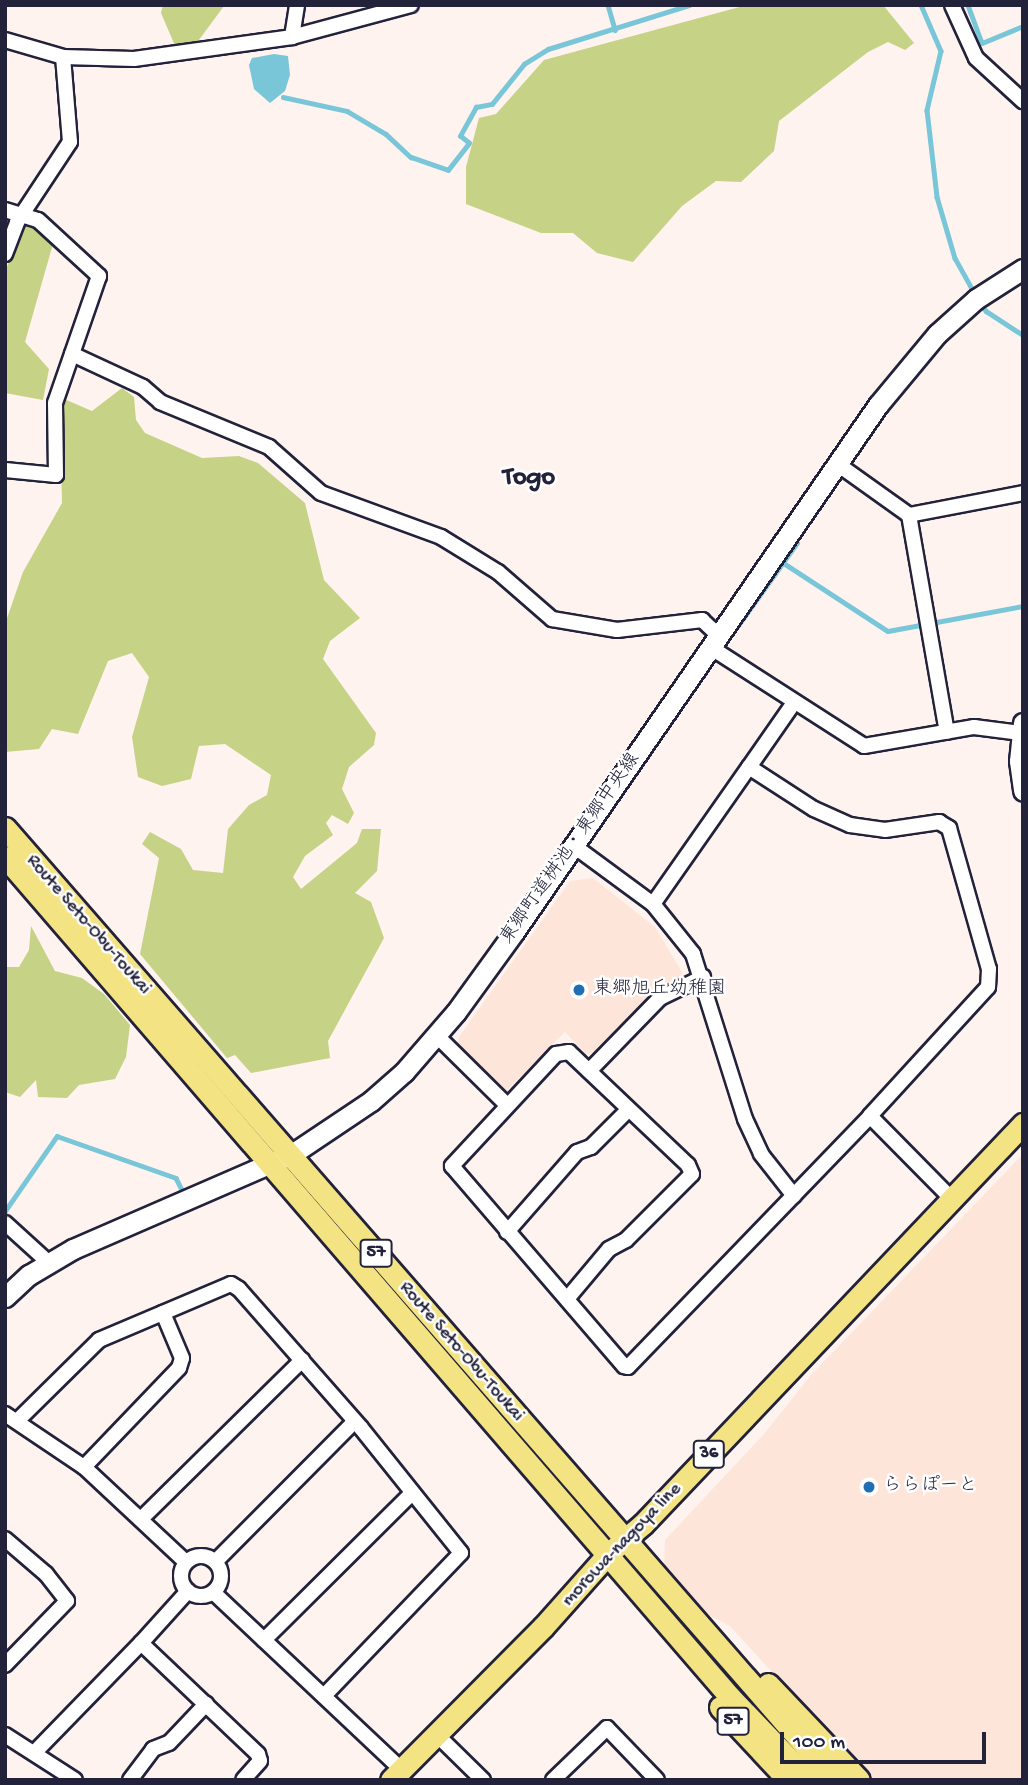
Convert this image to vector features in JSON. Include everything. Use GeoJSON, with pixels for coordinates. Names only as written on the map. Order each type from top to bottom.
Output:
{"type":"FeatureCollection","features":[{"type":"Feature","properties":{"kind":"main road","name":"Route Seto-Obu-Toukai"},"geometry":{"type":"LineString","coordinates":[[5,828],[283,1158],[617,1546],[695,1654],[730,1697],[809,1780]]}},
{"type":"Feature","properties":{"kind":"main road","name":"Route Seto-Obu-Toukai"},"geometry":{"type":"LineString","coordinates":[[5,857],[125,999],[283,1158]]}},
{"type":"Feature","properties":{"kind":"main road","name":"morowa-nagoya line"},"geometry":{"type":"LineString","coordinates":[[396,1774],[543,1627],[617,1546],[873,1285],[951,1198],[1023,1125]]}},
{"type":"Feature","properties":{"kind":"main road","name":"Route Seto-Obu-Toukai"},"geometry":{"type":"LineString","coordinates":[[617,1546],[708,1635],[835,1780]]}},
{"type":"Feature","properties":{"kind":"main road","name":"57"},"geometry":{"type":"LineString","coordinates":[[708,1635],[733,1647],[859,1780]]}},
{"type":"Feature","properties":{"kind":"main road","name":"57"},"geometry":{"type":"LineString","coordinates":[[695,1654],[699,1682],[788,1780]]}},
{"type":"Feature","properties":{"kind":"street"},"geometry":{"type":"LineString","coordinates":[[292,37],[298,5]]}},
{"type":"Feature","properties":{"kind":"street"},"geometry":{"type":"LineString","coordinates":[[5,40],[63,57],[134,59],[292,37],[411,5]]}},
{"type":"Feature","properties":{"kind":"street"},"geometry":{"type":"LineString","coordinates":[[953,6],[976,58],[1023,101]]}},
{"type":"Feature","properties":{"kind":"street"},"geometry":{"type":"LineString","coordinates":[[5,254],[23,212],[70,142],[63,57]]}},
{"type":"Feature","properties":{"kind":"street"},"geometry":{"type":"LineString","coordinates":[[5,210],[23,212],[51,230],[99,276],[53,415],[56,474],[5,470]]}},
{"type":"Feature","properties":{"kind":"street","name":"東郷町道桝池・東郷中央線"},"geometry":{"type":"LineString","coordinates":[[5,1297],[48,1262],[283,1158],[371,1101],[436,1035],[574,846],[836,463],[937,334],[976,299],[1023,269]]}},
{"type":"Feature","properties":{"kind":"street"},"geometry":{"type":"LineString","coordinates":[[72,354],[143,387],[160,401],[269,447],[321,493],[441,537],[498,572],[552,619],[617,630],[702,620],[714,641],[793,704],[864,746],[974,727],[1022,728],[1023,791]]}},
{"type":"Feature","properties":{"kind":"street"},"geometry":{"type":"LineString","coordinates":[[836,463],[909,515],[947,732]]}},
{"type":"Feature","properties":{"kind":"street"},"geometry":{"type":"LineString","coordinates":[[909,515],[1023,492]]}},
{"type":"Feature","properties":{"kind":"street"},"geometry":{"type":"LineString","coordinates":[[653,904],[793,704]]}},
{"type":"Feature","properties":{"kind":"street"},"geometry":{"type":"LineString","coordinates":[[567,1299],[603,1260],[609,1249],[626,1240],[692,1174],[688,1165],[589,1071],[561,1051],[506,1104],[452,1166],[624,1366],[631,1366],[870,1116],[988,987],[989,968],[949,828],[939,822],[885,830],[850,825],[814,809],[749,767]]}},
{"type":"Feature","properties":{"kind":"street"},"geometry":{"type":"LineString","coordinates":[[574,846],[653,904],[685,941],[703,977],[745,1119],[761,1154],[794,1196]]}},
{"type":"Feature","properties":{"kind":"street"},"geometry":{"type":"LineString","coordinates":[[589,1071],[660,998],[703,977]]}},
{"type":"Feature","properties":{"kind":"street"},"geometry":{"type":"LineString","coordinates":[[436,1035],[506,1104]]}},
{"type":"Feature","properties":{"kind":"street"},"geometry":{"type":"LineString","coordinates":[[507,1231],[568,1167],[577,1152],[591,1147],[628,1110]]}},
{"type":"Feature","properties":{"kind":"street"},"geometry":{"type":"LineString","coordinates":[[870,1116],[951,1198]]}},
{"type":"Feature","properties":{"kind":"street"},"geometry":{"type":"LineString","coordinates":[[5,1223],[48,1262]]}},
{"type":"Feature","properties":{"kind":"street"},"geometry":{"type":"LineString","coordinates":[[186,1562],[85,1467],[11,1417],[99,1340],[163,1312],[235,1286],[302,1360],[460,1548],[459,1559],[324,1696]]}},
{"type":"Feature","properties":{"kind":"street"},"geometry":{"type":"LineString","coordinates":[[85,1467],[180,1368],[182,1358],[163,1312]]}},
{"type":"Feature","properties":{"kind":"street"},"geometry":{"type":"LineString","coordinates":[[142,1518],[302,1360]]}},
{"type":"Feature","properties":{"kind":"street"},"geometry":{"type":"LineString","coordinates":[[216,1561],[355,1422]]}},
{"type":"Feature","properties":{"kind":"street"},"geometry":{"type":"LineString","coordinates":[[264,1640],[341,1560],[349,1560],[412,1493]]}},
{"type":"Feature","properties":{"kind":"street"},"geometry":{"type":"LineString","coordinates":[[5,1665],[67,1601],[46,1574],[8,1546]]}},
{"type":"Feature","properties":{"kind":"street"},"geometry":{"type":"LineString","coordinates":[[186,1562],[204,1555],[216,1561],[222,1574],[214,1592]]}},
{"type":"Feature","properties":{"kind":"street"},"geometry":{"type":"LineString","coordinates":[[186,1562],[181,1580],[188,1591],[200,1596],[214,1592]]}},
{"type":"Feature","properties":{"kind":"street"},"geometry":{"type":"LineString","coordinates":[[36,1751],[188,1591]]}},
{"type":"Feature","properties":{"kind":"street"},"geometry":{"type":"LineString","coordinates":[[214,1592],[324,1696],[396,1774]]}},
{"type":"Feature","properties":{"kind":"street"},"geometry":{"type":"LineString","coordinates":[[141,1643],[258,1754],[260,1761],[243,1780]]}},
{"type":"Feature","properties":{"kind":"street"},"geometry":{"type":"LineString","coordinates":[[130,1780],[153,1749],[169,1743],[206,1704]]}},
{"type":"Feature","properties":{"kind":"street"},"geometry":{"type":"LineString","coordinates":[[553,1780],[607,1728],[657,1780]]}},
{"type":"Feature","properties":{"kind":"street"},"geometry":{"type":"LineString","coordinates":[[436,1734],[484,1780]]}},
{"type":"Feature","properties":{"kind":"street"},"geometry":{"type":"LineString","coordinates":[[5,1735],[36,1751],[75,1780]]}},
{"type":"Feature","properties":{"kind":"shaded area","name":"東郷旭丘幼稚園"},"geometry":{"type":"Polygon","coordinates":[[[593,878],[655,927],[682,972],[679,983],[651,997],[597,1053],[586,1054],[565,1032],[505,1092],[458,1046],[459,1037],[570,881],[593,878]]]}},
{"type":"Feature","properties":{"kind":"shaded area","name":"ららぽーと"},"geometry":{"type":"Polygon","coordinates":[[[1023,1154],[1023,1780],[871,1780],[730,1626],[702,1612],[664,1568],[665,1540],[764,1434],[811,1375],[1023,1154]]]}},
{"type":"Feature","properties":{"kind":"green space"},"geometry":{"type":"Polygon","coordinates":[[[163,5],[224,6],[193,48],[176,48],[161,13],[163,5]]]}},
{"type":"Feature","properties":{"kind":"green space"},"geometry":{"type":"Polygon","coordinates":[[[747,5],[883,5],[914,43],[905,50],[888,42],[868,52],[779,121],[774,151],[741,182],[716,181],[682,206],[633,262],[597,253],[573,233],[541,233],[466,204],[466,167],[479,118],[496,114],[544,60],[747,5]]]}},
{"type":"Feature","properties":{"kind":"green space"},"geometry":{"type":"Polygon","coordinates":[[[23,226],[36,229],[53,244],[25,342],[49,369],[43,400],[5,393],[5,272],[23,226]]]}},
{"type":"Feature","properties":{"kind":"green space"},"geometry":{"type":"Polygon","coordinates":[[[122,388],[134,397],[136,420],[145,433],[202,458],[239,456],[258,463],[305,503],[324,580],[360,618],[330,641],[323,659],[376,733],[374,745],[349,767],[342,789],[354,813],[348,824],[332,815],[326,823],[333,835],[305,856],[293,877],[301,889],[357,843],[362,829],[381,829],[377,871],[355,893],[371,902],[384,938],[328,1041],[330,1058],[251,1073],[235,1055],[227,1058],[140,954],[159,858],[142,844],[150,832],[181,849],[193,870],[223,873],[228,829],[249,805],[267,795],[271,775],[225,744],[199,746],[191,779],[162,786],[138,777],[132,737],[149,677],[132,653],[108,661],[78,734],[52,729],[39,749],[5,752],[5,624],[23,572],[62,503],[60,417],[64,399],[92,411],[122,388]]]}},
{"type":"Feature","properties":{"kind":"green space"},"geometry":{"type":"Polygon","coordinates":[[[31,926],[55,971],[82,978],[104,994],[130,1025],[126,1057],[115,1079],[79,1085],[67,1098],[38,1097],[36,1080],[20,1097],[5,1092],[5,967],[19,967],[29,950],[31,926]]]}},
{"type":"Feature","properties":{"kind":"water"},"geometry":{"type":"Polygon","coordinates":[[[274,54],[288,56],[290,75],[285,91],[270,103],[254,89],[249,65],[252,58],[274,54]]]}},
{"type":"Feature","properties":{"kind":"waterway"},"geometry":{"type":"LineString","coordinates":[[608,5],[615,30]]}},
{"type":"Feature","properties":{"kind":"waterway"},"geometry":{"type":"LineString","coordinates":[[283,97],[347,111],[386,134],[411,157],[448,170],[469,143],[460,136],[476,107],[492,104],[524,64],[548,49],[689,5]]}},
{"type":"Feature","properties":{"kind":"waterway"},"geometry":{"type":"LineString","coordinates":[[921,5],[941,51],[927,110],[937,197],[955,258],[975,294]]}},
{"type":"Feature","properties":{"kind":"waterway"},"geometry":{"type":"LineString","coordinates":[[968,5],[982,43],[1023,26]]}},
{"type":"Feature","properties":{"kind":"waterway"},"geometry":{"type":"LineString","coordinates":[[980,302],[986,311],[1023,335]]}},
{"type":"Feature","properties":{"kind":"waterway"},"geometry":{"type":"LineString","coordinates":[[737,627],[797,543]]}},
{"type":"Feature","properties":{"kind":"waterway"},"geometry":{"type":"LineString","coordinates":[[782,562],[888,631],[1023,606]]}},
{"type":"Feature","properties":{"kind":"waterway"},"geometry":{"type":"LineString","coordinates":[[5,1211],[57,1136],[176,1178],[183,1192]]}},
{"type":"Feature","properties":{"kind":"place","name":"東郷旭丘幼稚園"},"geometry":{"type":"Point","coordinates":[579,990]}},
{"type":"Feature","properties":{"kind":"place","name":"ららぽーと"},"geometry":{"type":"Point","coordinates":[869,1487]}},
{"type":"Feature","properties":{"kind":"district","name":"Togo"},"geometry":{"type":"Point","coordinates":[529,479]}}]}
